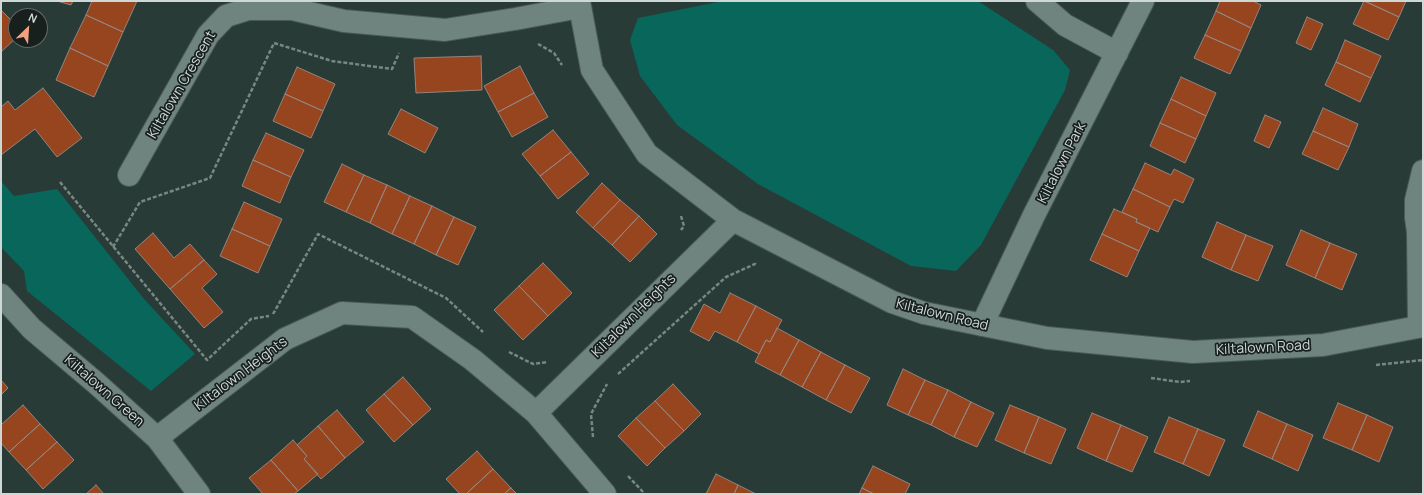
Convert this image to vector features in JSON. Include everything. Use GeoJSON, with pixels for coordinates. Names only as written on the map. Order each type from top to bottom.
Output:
{"type":"FeatureCollection","features":[{"type":"Feature","properties":{"kind":"street"},"geometry":{"type":"LineString","coordinates":[[1037,1],[1065,25],[1117,53]]}},
{"type":"Feature","properties":{"kind":"street","name":"Kiltalown Park"},"geometry":{"type":"LineString","coordinates":[[982,325],[1034,215],[1143,1]]}},
{"type":"Feature","properties":{"kind":"street","name":"Kiltalown Crescent"},"geometry":{"type":"LineString","coordinates":[[129,176],[208,35],[226,16],[248,10],[292,9],[344,21],[445,30],[515,19],[580,4]]}},
{"type":"Feature","properties":{"kind":"street","name":"Kiltalown Road"},"geometry":{"type":"LineString","coordinates":[[580,4],[592,70],[646,154],[733,220],[892,302],[924,313],[1047,338],[1193,352],[1323,345],[1421,326]]}},
{"type":"Feature","properties":{"kind":"street"},"geometry":{"type":"LineString","coordinates":[[1421,326],[1416,206],[1423,172]]}},
{"type":"Feature","properties":{"kind":"street","name":"Kiltalown Heights"},"geometry":{"type":"LineString","coordinates":[[536,413],[733,220]]}},
{"type":"Feature","properties":{"kind":"street","name":"Kiltalown Green"},"geometry":{"type":"LineString","coordinates":[[1,295],[32,329],[96,382],[157,438],[199,494]]}},
{"type":"Feature","properties":{"kind":"street","name":"Kiltalown Heights"},"geometry":{"type":"LineString","coordinates":[[157,438],[285,339],[342,313],[412,317],[472,360],[536,413],[605,494]]}},
{"type":"Feature","properties":{"kind":"path"},"geometry":{"type":"LineString","coordinates":[[113,247],[140,202],[210,178],[274,43],[332,61],[392,69],[400,50]]}},
{"type":"Feature","properties":{"kind":"path"},"geometry":{"type":"LineString","coordinates":[[537,43],[554,53],[563,66]]}},
{"type":"Feature","properties":{"kind":"path"},"geometry":{"type":"LineString","coordinates":[[60,182],[207,360],[251,319],[272,316],[318,234],[446,298],[487,334]]}},
{"type":"Feature","properties":{"kind":"path"},"geometry":{"type":"LineString","coordinates":[[680,212],[684,226],[680,232]]}},
{"type":"Feature","properties":{"kind":"path"},"geometry":{"type":"LineString","coordinates":[[614,378],[726,276],[755,264],[762,267]]}},
{"type":"Feature","properties":{"kind":"path"},"geometry":{"type":"LineString","coordinates":[[504,350],[533,364],[552,361]]}},
{"type":"Feature","properties":{"kind":"path"},"geometry":{"type":"LineString","coordinates":[[1373,365],[1423,360]]}},
{"type":"Feature","properties":{"kind":"path"},"geometry":{"type":"LineString","coordinates":[[1150,378],[1180,382],[1192,381]]}},
{"type":"Feature","properties":{"kind":"path"},"geometry":{"type":"LineString","coordinates":[[593,440],[591,414],[608,383]]}},
{"type":"Feature","properties":{"kind":"path"},"geometry":{"type":"LineString","coordinates":[[624,472],[645,494]]}},
{"type":"Feature","properties":{"kind":"green space"},"geometry":{"type":"Polygon","coordinates":[[[723,1],[978,1],[1053,50],[1070,70],[1065,90],[981,245],[956,271],[911,266],[758,184],[677,125],[640,76],[630,40],[638,18],[723,1]]]}},
{"type":"Feature","properties":{"kind":"green space"},"geometry":{"type":"Polygon","coordinates":[[[1,181],[14,196],[57,189],[144,299],[195,354],[151,391],[27,291],[24,271],[1,247],[1,181]]]}},
{"type":"Feature","properties":{"kind":"building"},"geometry":{"type":"Polygon","coordinates":[[[57,1],[73,1],[71,5],[57,1]]]}},
{"type":"Feature","properties":{"kind":"building"},"geometry":{"type":"Polygon","coordinates":[[[92,1],[137,1],[123,32],[86,15],[92,1]]]}},
{"type":"Feature","properties":{"kind":"building"},"geometry":{"type":"Polygon","coordinates":[[[1220,1],[1253,1],[1261,5],[1251,28],[1216,11],[1220,1]]]}},
{"type":"Feature","properties":{"kind":"building"},"geometry":{"type":"Polygon","coordinates":[[[1364,1],[1399,17],[1388,40],[1353,24],[1364,1]]]}},
{"type":"Feature","properties":{"kind":"building"},"geometry":{"type":"Polygon","coordinates":[[[1365,1],[1406,1],[1399,17],[1365,1]]]}},
{"type":"Feature","properties":{"kind":"building"},"geometry":{"type":"Polygon","coordinates":[[[1,10],[8,17],[8,45],[1,52],[1,10]]]}},
{"type":"Feature","properties":{"kind":"building"},"geometry":{"type":"Polygon","coordinates":[[[1216,11],[1251,28],[1241,51],[1205,35],[1216,11]]]}},
{"type":"Feature","properties":{"kind":"building"},"geometry":{"type":"Polygon","coordinates":[[[86,15],[123,32],[108,66],[70,48],[86,15]]]}},
{"type":"Feature","properties":{"kind":"building"},"geometry":{"type":"Polygon","coordinates":[[[1307,17],[1323,24],[1311,50],[1296,43],[1307,17]]]}},
{"type":"Feature","properties":{"kind":"building"},"geometry":{"type":"Polygon","coordinates":[[[1205,35],[1241,51],[1230,74],[1194,58],[1205,35]]]}},
{"type":"Feature","properties":{"kind":"building"},"geometry":{"type":"Polygon","coordinates":[[[1345,40],[1381,56],[1371,78],[1336,62],[1345,40]]]}},
{"type":"Feature","properties":{"kind":"building"},"geometry":{"type":"Polygon","coordinates":[[[70,48],[108,66],[94,97],[56,80],[70,48]]]}},
{"type":"Feature","properties":{"kind":"building"},"geometry":{"type":"Polygon","coordinates":[[[481,56],[482,90],[416,93],[414,58],[481,56]]]}},
{"type":"Feature","properties":{"kind":"building"},"geometry":{"type":"Polygon","coordinates":[[[1336,62],[1371,78],[1360,102],[1325,85],[1336,62]]]}},
{"type":"Feature","properties":{"kind":"building"},"geometry":{"type":"Polygon","coordinates":[[[520,66],[534,93],[498,112],[484,86],[520,66]]]}},
{"type":"Feature","properties":{"kind":"building"},"geometry":{"type":"Polygon","coordinates":[[[297,67],[335,84],[323,111],[285,94],[297,67]]]}},
{"type":"Feature","properties":{"kind":"building"},"geometry":{"type":"Polygon","coordinates":[[[1181,77],[1216,93],[1206,116],[1171,99],[1181,77]]]}},
{"type":"Feature","properties":{"kind":"building"},"geometry":{"type":"Polygon","coordinates":[[[43,88],[82,138],[57,157],[35,129],[1,155],[1,107],[8,101],[15,110],[43,88]]]}},
{"type":"Feature","properties":{"kind":"building"},"geometry":{"type":"Polygon","coordinates":[[[534,93],[548,117],[512,137],[498,112],[534,93]]]}},
{"type":"Feature","properties":{"kind":"building"},"geometry":{"type":"Polygon","coordinates":[[[285,94],[323,111],[311,138],[273,121],[285,94]]]}},
{"type":"Feature","properties":{"kind":"building"},"geometry":{"type":"Polygon","coordinates":[[[1171,99],[1206,116],[1196,139],[1160,123],[1171,99]]]}},
{"type":"Feature","properties":{"kind":"building"},"geometry":{"type":"Polygon","coordinates":[[[1323,108],[1358,124],[1349,147],[1313,131],[1323,108]]]}},
{"type":"Feature","properties":{"kind":"building"},"geometry":{"type":"Polygon","coordinates":[[[401,109],[438,128],[425,153],[388,134],[401,109]]]}},
{"type":"Feature","properties":{"kind":"building"},"geometry":{"type":"Polygon","coordinates":[[[1265,115],[1281,122],[1269,148],[1254,141],[1265,115]]]}},
{"type":"Feature","properties":{"kind":"building"},"geometry":{"type":"Polygon","coordinates":[[[1160,123],[1196,139],[1185,163],[1150,146],[1160,123]]]}},
{"type":"Feature","properties":{"kind":"building"},"geometry":{"type":"Polygon","coordinates":[[[553,130],[571,152],[540,176],[522,154],[553,130]]]}},
{"type":"Feature","properties":{"kind":"building"},"geometry":{"type":"Polygon","coordinates":[[[1313,131],[1349,147],[1338,170],[1302,154],[1313,131]]]}},
{"type":"Feature","properties":{"kind":"building"},"geometry":{"type":"Polygon","coordinates":[[[266,133],[304,150],[291,177],[253,160],[266,133]]]}},
{"type":"Feature","properties":{"kind":"building"},"geometry":{"type":"Polygon","coordinates":[[[571,152],[589,174],[558,199],[540,176],[571,152]]]}},
{"type":"Feature","properties":{"kind":"building"},"geometry":{"type":"Polygon","coordinates":[[[253,160],[291,177],[280,203],[242,186],[253,160]]]}},
{"type":"Feature","properties":{"kind":"building"},"geometry":{"type":"Polygon","coordinates":[[[1145,163],[1171,175],[1174,169],[1194,179],[1183,203],[1174,199],[1170,207],[1133,189],[1145,163]]]}},
{"type":"Feature","properties":{"kind":"building"},"geometry":{"type":"Polygon","coordinates":[[[342,164],[364,175],[346,212],[324,202],[342,164]]]}},
{"type":"Feature","properties":{"kind":"building"},"geometry":{"type":"Polygon","coordinates":[[[364,175],[387,185],[370,223],[346,212],[364,175]]]}},
{"type":"Feature","properties":{"kind":"building"},"geometry":{"type":"Polygon","coordinates":[[[602,183],[620,200],[593,228],[576,212],[602,183]]]}},
{"type":"Feature","properties":{"kind":"building"},"geometry":{"type":"Polygon","coordinates":[[[387,185],[410,196],[392,234],[370,223],[387,185]]]}},
{"type":"Feature","properties":{"kind":"building"},"geometry":{"type":"Polygon","coordinates":[[[1133,189],[1170,207],[1158,232],[1136,222],[1137,219],[1122,212],[1133,189]]]}},
{"type":"Feature","properties":{"kind":"building"},"geometry":{"type":"Polygon","coordinates":[[[410,196],[432,206],[414,244],[392,234],[410,196]]]}},
{"type":"Feature","properties":{"kind":"building"},"geometry":{"type":"Polygon","coordinates":[[[620,200],[639,216],[612,245],[593,228],[620,200]]]}},
{"type":"Feature","properties":{"kind":"building"},"geometry":{"type":"Polygon","coordinates":[[[244,202],[282,219],[270,246],[232,229],[244,202]]]}},
{"type":"Feature","properties":{"kind":"building"},"geometry":{"type":"Polygon","coordinates":[[[432,206],[454,217],[436,255],[414,244],[432,206]]]}},
{"type":"Feature","properties":{"kind":"building"},"geometry":{"type":"Polygon","coordinates":[[[1114,209],[1137,219],[1136,222],[1150,228],[1139,251],[1102,234],[1114,209]]]}},
{"type":"Feature","properties":{"kind":"building"},"geometry":{"type":"Polygon","coordinates":[[[639,216],[657,234],[630,262],[612,245],[639,216]]]}},
{"type":"Feature","properties":{"kind":"building"},"geometry":{"type":"Polygon","coordinates":[[[454,217],[476,227],[458,265],[436,255],[454,217]]]}},
{"type":"Feature","properties":{"kind":"building"},"geometry":{"type":"Polygon","coordinates":[[[1217,222],[1246,235],[1231,270],[1202,257],[1217,222]]]}},
{"type":"Feature","properties":{"kind":"building"},"geometry":{"type":"Polygon","coordinates":[[[232,229],[270,246],[258,273],[220,256],[232,229]]]}},
{"type":"Feature","properties":{"kind":"building"},"geometry":{"type":"Polygon","coordinates":[[[1301,230],[1330,243],[1315,278],[1286,265],[1301,230]]]}},
{"type":"Feature","properties":{"kind":"building"},"geometry":{"type":"Polygon","coordinates":[[[153,233],[174,258],[190,244],[204,260],[170,289],[135,249],[153,233]]]}},
{"type":"Feature","properties":{"kind":"building"},"geometry":{"type":"Polygon","coordinates":[[[1102,234],[1139,251],[1127,277],[1090,260],[1102,234]]]}},
{"type":"Feature","properties":{"kind":"building"},"geometry":{"type":"Polygon","coordinates":[[[1246,235],[1273,246],[1258,281],[1231,270],[1246,235]]]}},
{"type":"Feature","properties":{"kind":"building"},"geometry":{"type":"Polygon","coordinates":[[[1330,243],[1357,254],[1342,290],[1315,278],[1330,243]]]}},
{"type":"Feature","properties":{"kind":"building"},"geometry":{"type":"Polygon","coordinates":[[[204,260],[217,274],[202,288],[223,312],[204,328],[170,289],[204,260]]]}},
{"type":"Feature","properties":{"kind":"building"},"geometry":{"type":"Polygon","coordinates":[[[543,263],[572,293],[548,316],[519,286],[543,263]]]}},
{"type":"Feature","properties":{"kind":"building"},"geometry":{"type":"Polygon","coordinates":[[[519,286],[548,316],[523,340],[494,310],[519,286]]]}},
{"type":"Feature","properties":{"kind":"building"},"geometry":{"type":"Polygon","coordinates":[[[730,293],[756,306],[737,342],[715,331],[709,341],[690,331],[704,304],[720,313],[730,293]]]}},
{"type":"Feature","properties":{"kind":"building"},"geometry":{"type":"Polygon","coordinates":[[[756,306],[782,320],[770,342],[766,340],[759,354],[737,342],[756,306]]]}},
{"type":"Feature","properties":{"kind":"building"},"geometry":{"type":"Polygon","coordinates":[[[777,328],[799,340],[780,375],[755,362],[766,340],[770,342],[777,328]]]}},
{"type":"Feature","properties":{"kind":"building"},"geometry":{"type":"Polygon","coordinates":[[[799,340],[821,352],[802,387],[780,375],[799,340]]]}},
{"type":"Feature","properties":{"kind":"building"},"geometry":{"type":"Polygon","coordinates":[[[821,352],[845,365],[826,400],[802,387],[821,352]]]}},
{"type":"Feature","properties":{"kind":"building"},"geometry":{"type":"Polygon","coordinates":[[[845,365],[870,378],[851,413],[826,400],[845,365]]]}},
{"type":"Feature","properties":{"kind":"building"},"geometry":{"type":"Polygon","coordinates":[[[903,369],[925,380],[908,415],[887,405],[903,369]]]}},
{"type":"Feature","properties":{"kind":"building"},"geometry":{"type":"Polygon","coordinates":[[[403,377],[431,409],[413,425],[384,394],[403,377]]]}},
{"type":"Feature","properties":{"kind":"building"},"geometry":{"type":"Polygon","coordinates":[[[1,380],[8,388],[1,395],[1,380]]]}},
{"type":"Feature","properties":{"kind":"building"},"geometry":{"type":"Polygon","coordinates":[[[925,380],[948,390],[931,425],[908,415],[925,380]]]}},
{"type":"Feature","properties":{"kind":"building"},"geometry":{"type":"Polygon","coordinates":[[[673,384],[701,414],[684,431],[655,401],[673,384]]]}},
{"type":"Feature","properties":{"kind":"building"},"geometry":{"type":"Polygon","coordinates":[[[948,390],[971,402],[954,437],[931,425],[948,390]]]}},
{"type":"Feature","properties":{"kind":"building"},"geometry":{"type":"Polygon","coordinates":[[[384,394],[413,425],[394,442],[366,410],[384,394]]]}},
{"type":"Feature","properties":{"kind":"building"},"geometry":{"type":"Polygon","coordinates":[[[655,401],[684,431],[665,448],[636,418],[655,401]]]}},
{"type":"Feature","properties":{"kind":"building"},"geometry":{"type":"Polygon","coordinates":[[[971,402],[994,413],[977,447],[954,437],[971,402]]]}},
{"type":"Feature","properties":{"kind":"building"},"geometry":{"type":"Polygon","coordinates":[[[1338,403],[1367,415],[1352,450],[1323,438],[1338,403]]]}},
{"type":"Feature","properties":{"kind":"building"},"geometry":{"type":"Polygon","coordinates":[[[23,405],[40,424],[9,452],[1,443],[1,425],[23,405]]]}},
{"type":"Feature","properties":{"kind":"building"},"geometry":{"type":"Polygon","coordinates":[[[1010,405],[1039,417],[1024,453],[995,440],[1010,405]]]}},
{"type":"Feature","properties":{"kind":"building"},"geometry":{"type":"Polygon","coordinates":[[[337,410],[364,442],[345,458],[318,426],[337,410]]]}},
{"type":"Feature","properties":{"kind":"building"},"geometry":{"type":"Polygon","coordinates":[[[1258,411],[1287,424],[1272,459],[1243,446],[1258,411]]]}},
{"type":"Feature","properties":{"kind":"building"},"geometry":{"type":"Polygon","coordinates":[[[1092,413],[1121,425],[1106,461],[1077,448],[1092,413]]]}},
{"type":"Feature","properties":{"kind":"building"},"geometry":{"type":"Polygon","coordinates":[[[1367,415],[1393,427],[1379,462],[1352,450],[1367,415]]]}},
{"type":"Feature","properties":{"kind":"building"},"geometry":{"type":"Polygon","coordinates":[[[1039,417],[1066,429],[1051,464],[1024,453],[1039,417]]]}},
{"type":"Feature","properties":{"kind":"building"},"geometry":{"type":"Polygon","coordinates":[[[1169,417],[1198,429],[1183,464],[1154,452],[1169,417]]]}},
{"type":"Feature","properties":{"kind":"building"},"geometry":{"type":"Polygon","coordinates":[[[636,418],[665,448],[647,466],[618,436],[636,418]]]}},
{"type":"Feature","properties":{"kind":"building"},"geometry":{"type":"Polygon","coordinates":[[[40,424],[57,442],[26,470],[9,452],[40,424]]]}},
{"type":"Feature","properties":{"kind":"building"},"geometry":{"type":"Polygon","coordinates":[[[1287,424],[1313,435],[1298,471],[1272,459],[1287,424]]]}},
{"type":"Feature","properties":{"kind":"building"},"geometry":{"type":"Polygon","coordinates":[[[1121,425],[1148,437],[1132,472],[1106,461],[1121,425]]]}},
{"type":"Feature","properties":{"kind":"building"},"geometry":{"type":"Polygon","coordinates":[[[318,426],[345,458],[321,479],[304,459],[307,456],[297,445],[318,426]]]}},
{"type":"Feature","properties":{"kind":"building"},"geometry":{"type":"Polygon","coordinates":[[[1198,429],[1225,440],[1209,476],[1183,464],[1198,429]]]}},
{"type":"Feature","properties":{"kind":"building"},"geometry":{"type":"Polygon","coordinates":[[[293,440],[307,456],[304,459],[318,474],[298,491],[271,460],[293,440]]]}},
{"type":"Feature","properties":{"kind":"building"},"geometry":{"type":"Polygon","coordinates":[[[57,442],[74,460],[43,489],[26,470],[57,442]]]}},
{"type":"Feature","properties":{"kind":"building"},"geometry":{"type":"Polygon","coordinates":[[[477,451],[493,469],[466,494],[460,494],[446,479],[477,451]]]}},
{"type":"Feature","properties":{"kind":"building"},"geometry":{"type":"Polygon","coordinates":[[[271,460],[298,491],[294,494],[263,494],[249,478],[271,460]]]}},
{"type":"Feature","properties":{"kind":"building"},"geometry":{"type":"Polygon","coordinates":[[[873,466],[910,484],[905,494],[874,494],[862,488],[873,466]]]}},
{"type":"Feature","properties":{"kind":"building"},"geometry":{"type":"Polygon","coordinates":[[[493,469],[511,488],[504,494],[466,494],[493,469]]]}},
{"type":"Feature","properties":{"kind":"building"},"geometry":{"type":"Polygon","coordinates":[[[716,474],[738,485],[734,494],[706,494],[716,474]]]}},
{"type":"Feature","properties":{"kind":"building"},"geometry":{"type":"Polygon","coordinates":[[[96,485],[104,494],[86,494],[96,485]]]}},
{"type":"Feature","properties":{"kind":"building"},"geometry":{"type":"Polygon","coordinates":[[[738,485],[756,494],[734,494],[738,485]]]}},
{"type":"Feature","properties":{"kind":"building"},"geometry":{"type":"Polygon","coordinates":[[[511,488],[517,494],[504,494],[511,488]]]}},
{"type":"Feature","properties":{"kind":"building"},"geometry":{"type":"Polygon","coordinates":[[[862,488],[874,494],[859,494],[862,488]]]}}]}
